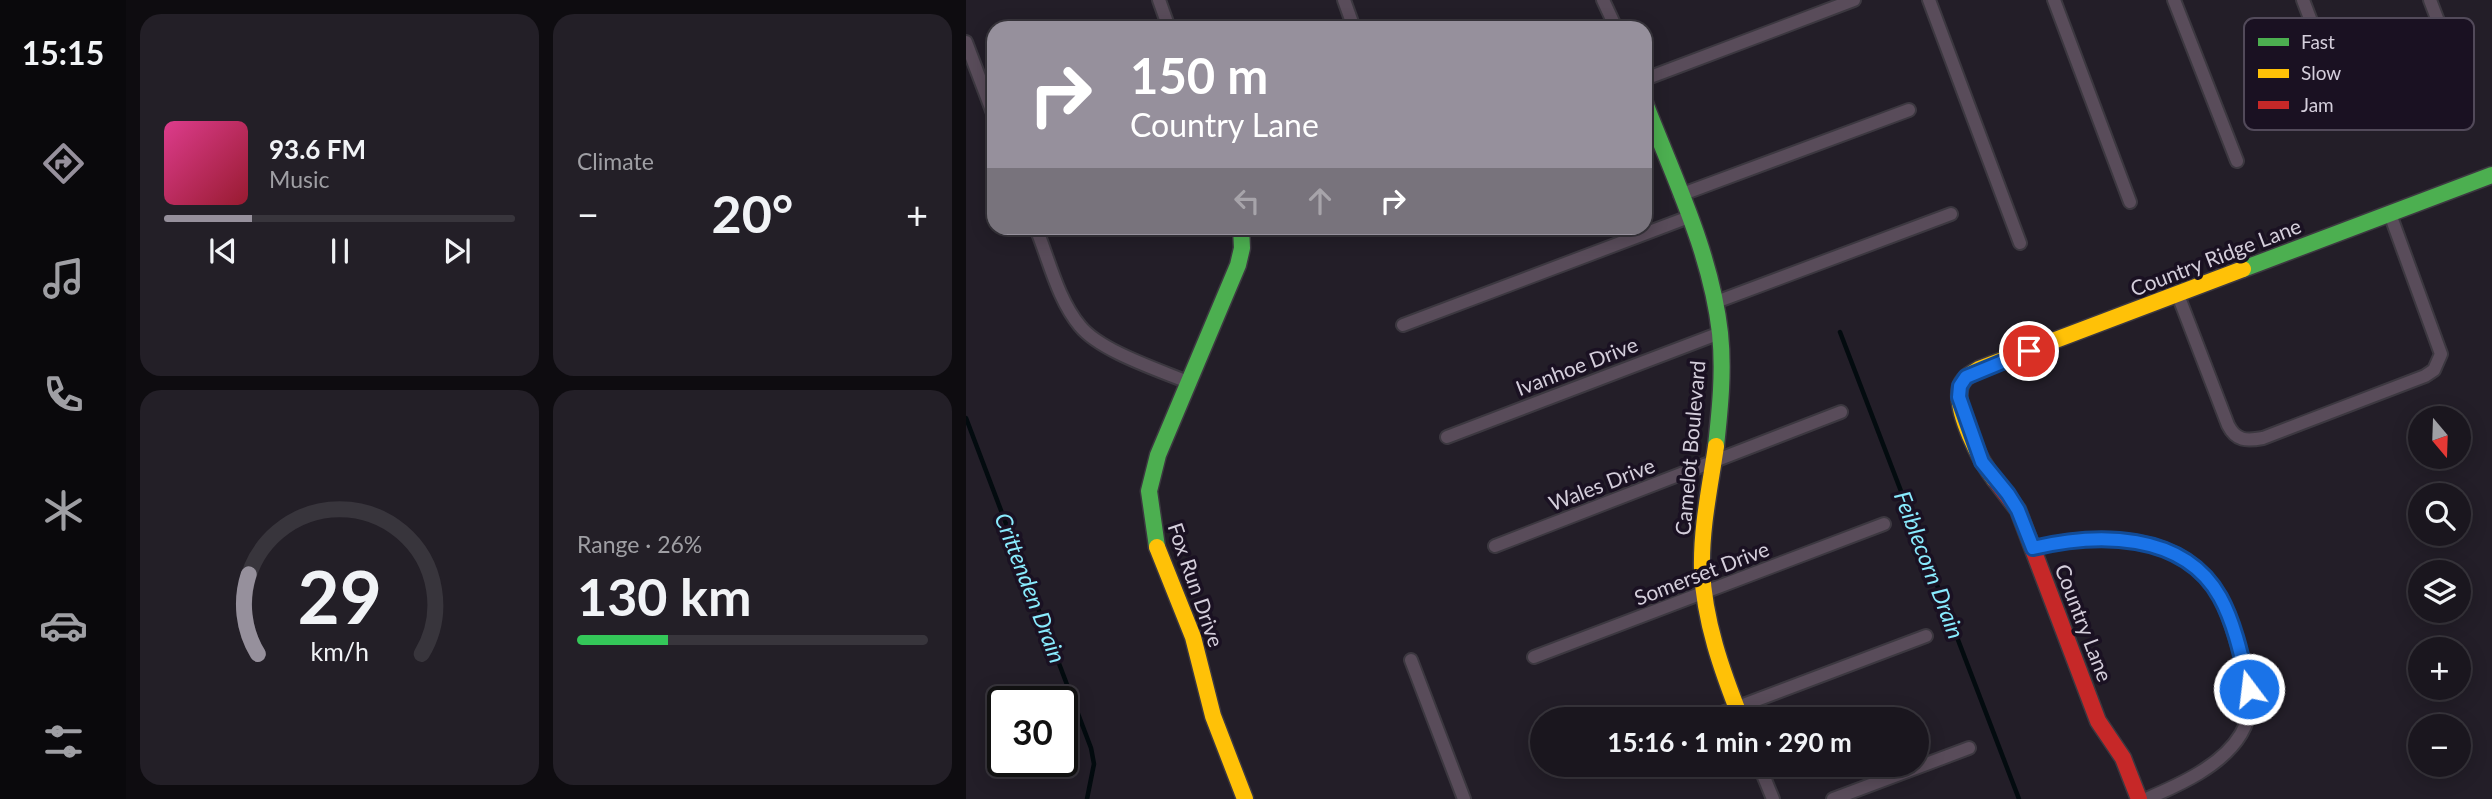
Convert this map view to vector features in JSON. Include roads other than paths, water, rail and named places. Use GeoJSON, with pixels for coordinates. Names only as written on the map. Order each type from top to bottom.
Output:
{"type":"FeatureCollection","features":[{"type":"Feature","properties":{"kind":"street"},"geometry":{"type":"LineString","coordinates":[[1158,0],[1166,21]]}},
{"type":"Feature","properties":{"kind":"street"},"geometry":{"type":"LineString","coordinates":[[1344,0],[1352,21]]}},
{"type":"Feature","properties":{"kind":"street"},"geometry":{"type":"LineString","coordinates":[[1603,0],[1613,21]]}},
{"type":"Feature","properties":{"kind":"street"},"geometry":{"type":"LineString","coordinates":[[1652,76],[1854,0]]}},
{"type":"Feature","properties":{"kind":"street"},"geometry":{"type":"LineString","coordinates":[[1929,0],[2020,243]]}},
{"type":"Feature","properties":{"kind":"street"},"geometry":{"type":"LineString","coordinates":[[2053,0],[2130,202]]}},
{"type":"Feature","properties":{"kind":"street"},"geometry":{"type":"LineString","coordinates":[[2174,0],[2237,161]]}},
{"type":"Feature","properties":{"kind":"street"},"geometry":{"type":"LineString","coordinates":[[2303,0],[2310,18]]}},
{"type":"Feature","properties":{"kind":"street"},"geometry":{"type":"LineString","coordinates":[[2430,0],[2437,18]]}},
{"type":"Feature","properties":{"kind":"street"},"geometry":{"type":"LineString","coordinates":[[966,42],[987,98]]}},
{"type":"Feature","properties":{"kind":"street"},"geometry":{"type":"LineString","coordinates":[[1680,195],[1909,110]]}},
{"type":"Feature","properties":{"kind":"street","name":"Camelot Boulevard"},"geometry":{"type":"LineString","coordinates":[[1652,123],[1704,257],[1716,302],[1723,386],[1702,571],[1717,656],[1736,707]]}},
{"type":"Feature","properties":{"kind":"street","name":"Country Ridge Lane"},"geometry":{"type":"LineString","coordinates":[[1960,386],[1966,377],[1979,369],[2492,175]]}},
{"type":"Feature","properties":{"kind":"street"},"geometry":{"type":"LineString","coordinates":[[1716,302],[1951,214]]}},
{"type":"Feature","properties":{"kind":"street"},"geometry":{"type":"LineString","coordinates":[[2178,295],[2228,425],[2232,434],[2241,440],[2263,438],[2413,381],[2434,370],[2441,354],[2390,214]]}},
{"type":"Feature","properties":{"kind":"street"},"geometry":{"type":"LineString","coordinates":[[1652,231],[1689,217]]}},
{"type":"Feature","properties":{"kind":"street"},"geometry":{"type":"LineString","coordinates":[[1040,235],[1065,301],[1082,329],[1108,348],[1190,383]]}},
{"type":"Feature","properties":{"kind":"street","name":"Fox Run Drive"},"geometry":{"type":"LineString","coordinates":[[1241,235],[1238,265],[1158,455],[1149,491],[1152,527],[1193,637],[1213,716],[1245,799]]}},
{"type":"Feature","properties":{"kind":"street"},"geometry":{"type":"LineString","coordinates":[[1403,325],[1641,235]]}},
{"type":"Feature","properties":{"kind":"street","name":"Ivanhoe Drive"},"geometry":{"type":"LineString","coordinates":[[1447,437],[1720,332]]}},
{"type":"Feature","properties":{"kind":"street","name":"Country Lane"},"geometry":{"type":"LineString","coordinates":[[1960,386],[1961,404],[1982,462],[2018,510],[2098,721],[2123,758],[2139,799]]}},
{"type":"Feature","properties":{"kind":"street","name":"Wales Drive"},"geometry":{"type":"LineString","coordinates":[[1495,546],[1841,412]]}},
{"type":"Feature","properties":{"kind":"street","name":"Somerset Drive"},"geometry":{"type":"LineString","coordinates":[[1534,657],[1884,524]]}},
{"type":"Feature","properties":{"kind":"street"},"geometry":{"type":"LineString","coordinates":[[2033,548],[2081,538],[2112,539],[2168,551],[2197,569],[2209,581],[2227,612],[2249,689],[2248,719],[2241,734],[2218,758],[2184,781],[2146,799]]}},
{"type":"Feature","properties":{"kind":"street"},"geometry":{"type":"LineString","coordinates":[[1753,707],[1926,636]]}},
{"type":"Feature","properties":{"kind":"street"},"geometry":{"type":"LineString","coordinates":[[1411,660],[1464,799]]}},
{"type":"Feature","properties":{"kind":"street"},"geometry":{"type":"LineString","coordinates":[[1833,799],[1969,748]]}},
{"type":"Feature","properties":{"kind":"street"},"geometry":{"type":"LineString","coordinates":[[1764,777],[1773,799]]}},
{"type":"Feature","properties":{"kind":"waterway","name":"Feiblecorn Drain"},"geometry":{"type":"LineString","coordinates":[[1840,332],[2019,799]]}},
{"type":"Feature","properties":{"kind":"waterway","name":"Crittenden Drain"},"geometry":{"type":"LineString","coordinates":[[966,418],[1091,748],[1094,764],[1087,799]]}}]}
